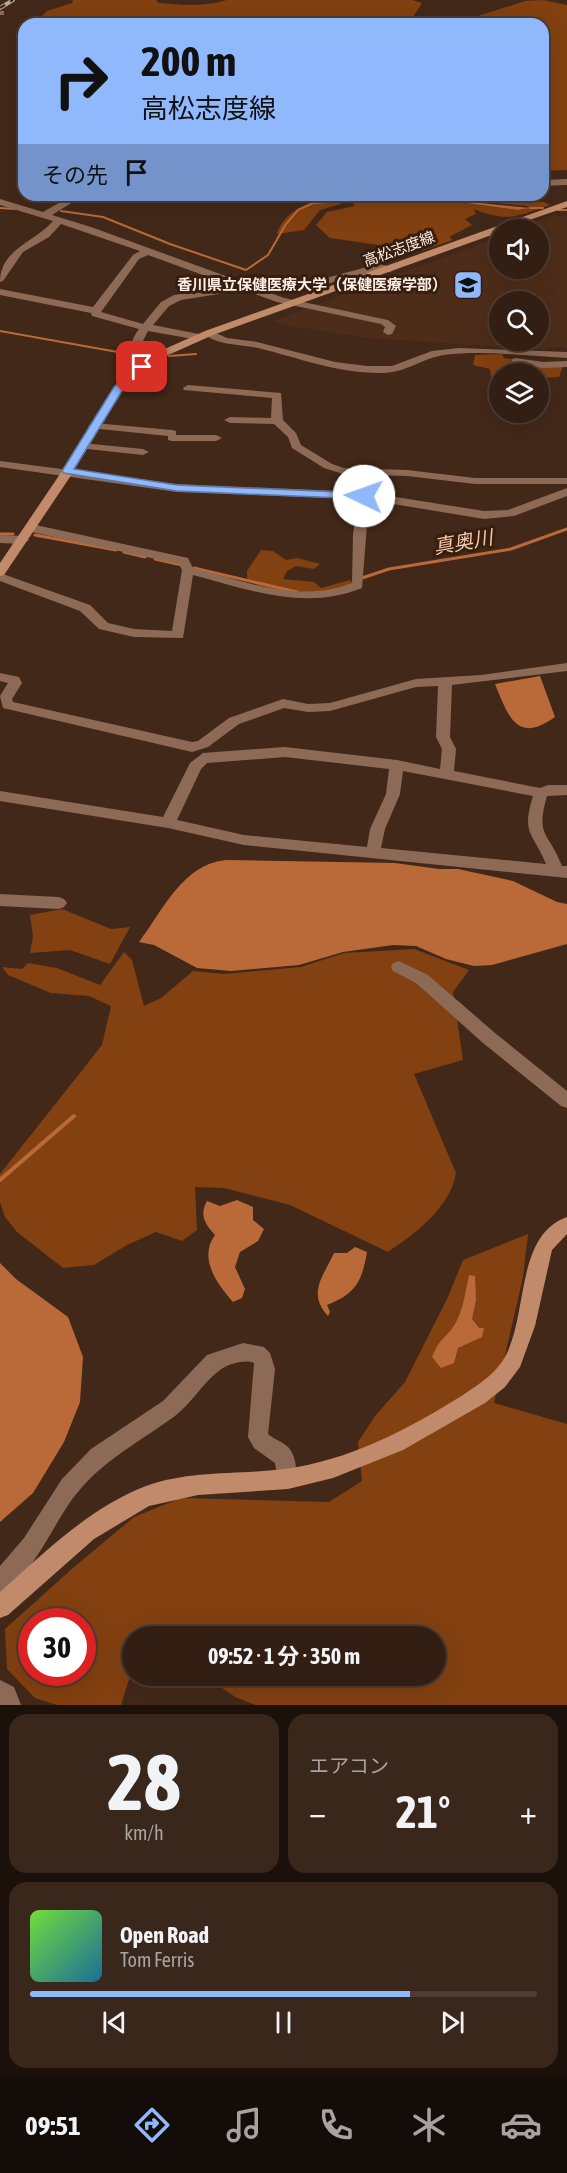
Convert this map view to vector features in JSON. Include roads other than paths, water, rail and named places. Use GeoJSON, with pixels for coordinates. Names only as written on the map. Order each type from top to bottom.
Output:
{"type":"FeatureCollection","features":[{"type":"Feature","properties":{"kind":"main road","name":"高松志度線"},"geometry":{"type":"LineString","coordinates":[[0,572],[31,528],[118,389],[142,367],[162,354],[204,335],[567,204]]}},
{"type":"Feature","properties":{"kind":"main road"},"geometry":{"type":"LineString","coordinates":[[0,1607],[85,1535],[113,1514],[144,1498],[175,1487],[286,1479],[335,1468],[384,1449],[457,1409],[491,1385],[509,1368],[518,1351],[536,1282],[538,1260],[547,1240],[560,1228],[567,1226]]}},
{"type":"Feature","properties":{"kind":"street"},"geometry":{"type":"LineString","coordinates":[[549,183],[567,182]]}},
{"type":"Feature","properties":{"kind":"street"},"geometry":{"type":"LineString","coordinates":[[45,215],[70,201]]}},
{"type":"Feature","properties":{"kind":"street"},"geometry":{"type":"LineString","coordinates":[[0,202],[45,215],[247,288],[295,303],[384,322],[391,326],[388,332]]}},
{"type":"Feature","properties":{"kind":"street"},"geometry":{"type":"LineString","coordinates":[[0,279],[19,250],[46,235],[59,220]]}},
{"type":"Feature","properties":{"kind":"street"},"geometry":{"type":"LineString","coordinates":[[96,311],[136,257],[148,251]]}},
{"type":"Feature","properties":{"kind":"street"},"geometry":{"type":"LineString","coordinates":[[142,367],[136,364],[133,356],[139,335],[165,304],[178,297],[330,279],[378,267],[390,269]]}},
{"type":"Feature","properties":{"kind":"street"},"geometry":{"type":"LineString","coordinates":[[0,292],[96,311],[100,316],[146,327],[247,343],[340,366],[368,369],[397,368],[442,352],[567,354]]}},
{"type":"Feature","properties":{"kind":"street"},"geometry":{"type":"LineString","coordinates":[[471,351],[487,357],[531,363],[567,364]]}},
{"type":"Feature","properties":{"kind":"street"},"geometry":{"type":"LineString","coordinates":[[188,388],[277,395],[277,421]]}},
{"type":"Feature","properties":{"kind":"street"},"geometry":{"type":"LineString","coordinates":[[230,420],[277,421],[292,434],[296,440],[296,446],[328,466],[343,471],[475,481],[567,481]]}},
{"type":"Feature","properties":{"kind":"street"},"geometry":{"type":"LineString","coordinates":[[94,426],[216,438]]}},
{"type":"Feature","properties":{"kind":"street"},"geometry":{"type":"LineString","coordinates":[[81,446],[140,457],[152,431]]}},
{"type":"Feature","properties":{"kind":"street"},"geometry":{"type":"LineString","coordinates":[[0,464],[67,471],[177,488],[367,496],[484,515],[510,513],[567,492]]}},
{"type":"Feature","properties":{"kind":"street"},"geometry":{"type":"LineString","coordinates":[[188,570],[284,594],[320,596],[350,590],[358,585],[359,534],[372,472]]}},
{"type":"Feature","properties":{"kind":"street"},"geometry":{"type":"LineString","coordinates":[[0,577],[85,608],[104,626],[134,633],[178,635],[188,570],[184,561],[31,528]]}},
{"type":"Feature","properties":{"kind":"street"},"geometry":{"type":"LineString","coordinates":[[0,539],[23,540]]}},
{"type":"Feature","properties":{"kind":"street"},"geometry":{"type":"LineString","coordinates":[[0,677],[14,680],[15,683],[5,699],[8,705],[192,747],[203,744],[234,721],[277,704],[308,708],[330,707],[404,685],[481,679],[567,667]]}},
{"type":"Feature","properties":{"kind":"street"},"geometry":{"type":"LineString","coordinates":[[445,681],[443,737],[449,748],[447,775]]}},
{"type":"Feature","properties":{"kind":"street"},"geometry":{"type":"LineString","coordinates":[[168,823],[195,766],[203,758],[285,752],[397,765],[541,793],[548,790],[567,790]]}},
{"type":"Feature","properties":{"kind":"street"},"geometry":{"type":"LineString","coordinates":[[374,852],[375,834],[392,795],[397,765]]}},
{"type":"Feature","properties":{"kind":"street"},"geometry":{"type":"LineString","coordinates":[[541,793],[534,822],[536,834],[561,870]]}},
{"type":"Feature","properties":{"kind":"street"},"geometry":{"type":"LineString","coordinates":[[0,796],[168,823],[244,840],[561,870]]}},
{"type":"Feature","properties":{"kind":"street"},"geometry":{"type":"LineString","coordinates":[[0,900],[59,903]]}},
{"type":"Feature","properties":{"kind":"street"},"geometry":{"type":"LineString","coordinates":[[399,967],[422,979],[489,1038],[567,1101]]}},
{"type":"Feature","properties":{"kind":"street"},"geometry":{"type":"LineString","coordinates":[[0,1582],[32,1546],[69,1486],[98,1456],[170,1408],[214,1362],[243,1352],[257,1353],[262,1359],[265,1369],[258,1437],[263,1445],[277,1451],[284,1458],[286,1479]]}},
{"type":"Feature","properties":{"kind":"street"},"geometry":{"type":"LineString","coordinates":[[0,1690],[6,1695],[10,1705]]}},
{"type":"Feature","properties":{"kind":"waterway"},"geometry":{"type":"LineString","coordinates":[[61,211],[103,217],[170,244],[246,270],[268,255],[286,224],[298,210],[313,203],[345,201]]}},
{"type":"Feature","properties":{"kind":"waterway"},"geometry":{"type":"LineString","coordinates":[[0,208],[15,209]]}},
{"type":"Feature","properties":{"kind":"waterway"},"geometry":{"type":"LineString","coordinates":[[530,208],[543,208]]}},
{"type":"Feature","properties":{"kind":"waterway"},"geometry":{"type":"LineString","coordinates":[[558,210],[567,210]]}},
{"type":"Feature","properties":{"kind":"waterway"},"geometry":{"type":"LineString","coordinates":[[0,331],[129,354]]}},
{"type":"Feature","properties":{"kind":"waterway"},"geometry":{"type":"LineString","coordinates":[[169,356],[196,354]]}},
{"type":"Feature","properties":{"kind":"waterway"},"geometry":{"type":"LineString","coordinates":[[136,355],[148,356]]}},
{"type":"Feature","properties":{"kind":"waterway","name":"真奥川"},"geometry":{"type":"LineString","coordinates":[[362,578],[389,569],[511,549],[567,529]]}},
{"type":"Feature","properties":{"kind":"waterway","name":"真奥川"},"geometry":{"type":"LineString","coordinates":[[0,534],[13,534]]}},
{"type":"Feature","properties":{"kind":"waterway","name":"真奥川"},"geometry":{"type":"LineString","coordinates":[[35,535],[116,550]]}},
{"type":"Feature","properties":{"kind":"waterway","name":"真奥川"},"geometry":{"type":"LineString","coordinates":[[124,552],[145,557]]}},
{"type":"Feature","properties":{"kind":"waterway","name":"真奥川"},"geometry":{"type":"LineString","coordinates":[[155,559],[182,565]]}},
{"type":"Feature","properties":{"kind":"waterway","name":"真奥川"},"geometry":{"type":"LineString","coordinates":[[194,568],[297,592]]}},
{"type":"Feature","properties":{"kind":"waterway"},"geometry":{"type":"LineString","coordinates":[[0,1180],[74,1116]]}},
{"type":"Feature","properties":{"kind":"railway"},"geometry":{"type":"LineString","coordinates":[[0,8],[13,0]]}},
{"type":"Feature","properties":{"kind":"place","name":"香川県立保健医療大学（保健医療学部）"},"geometry":{"type":"Point","coordinates":[468,285]}}]}
